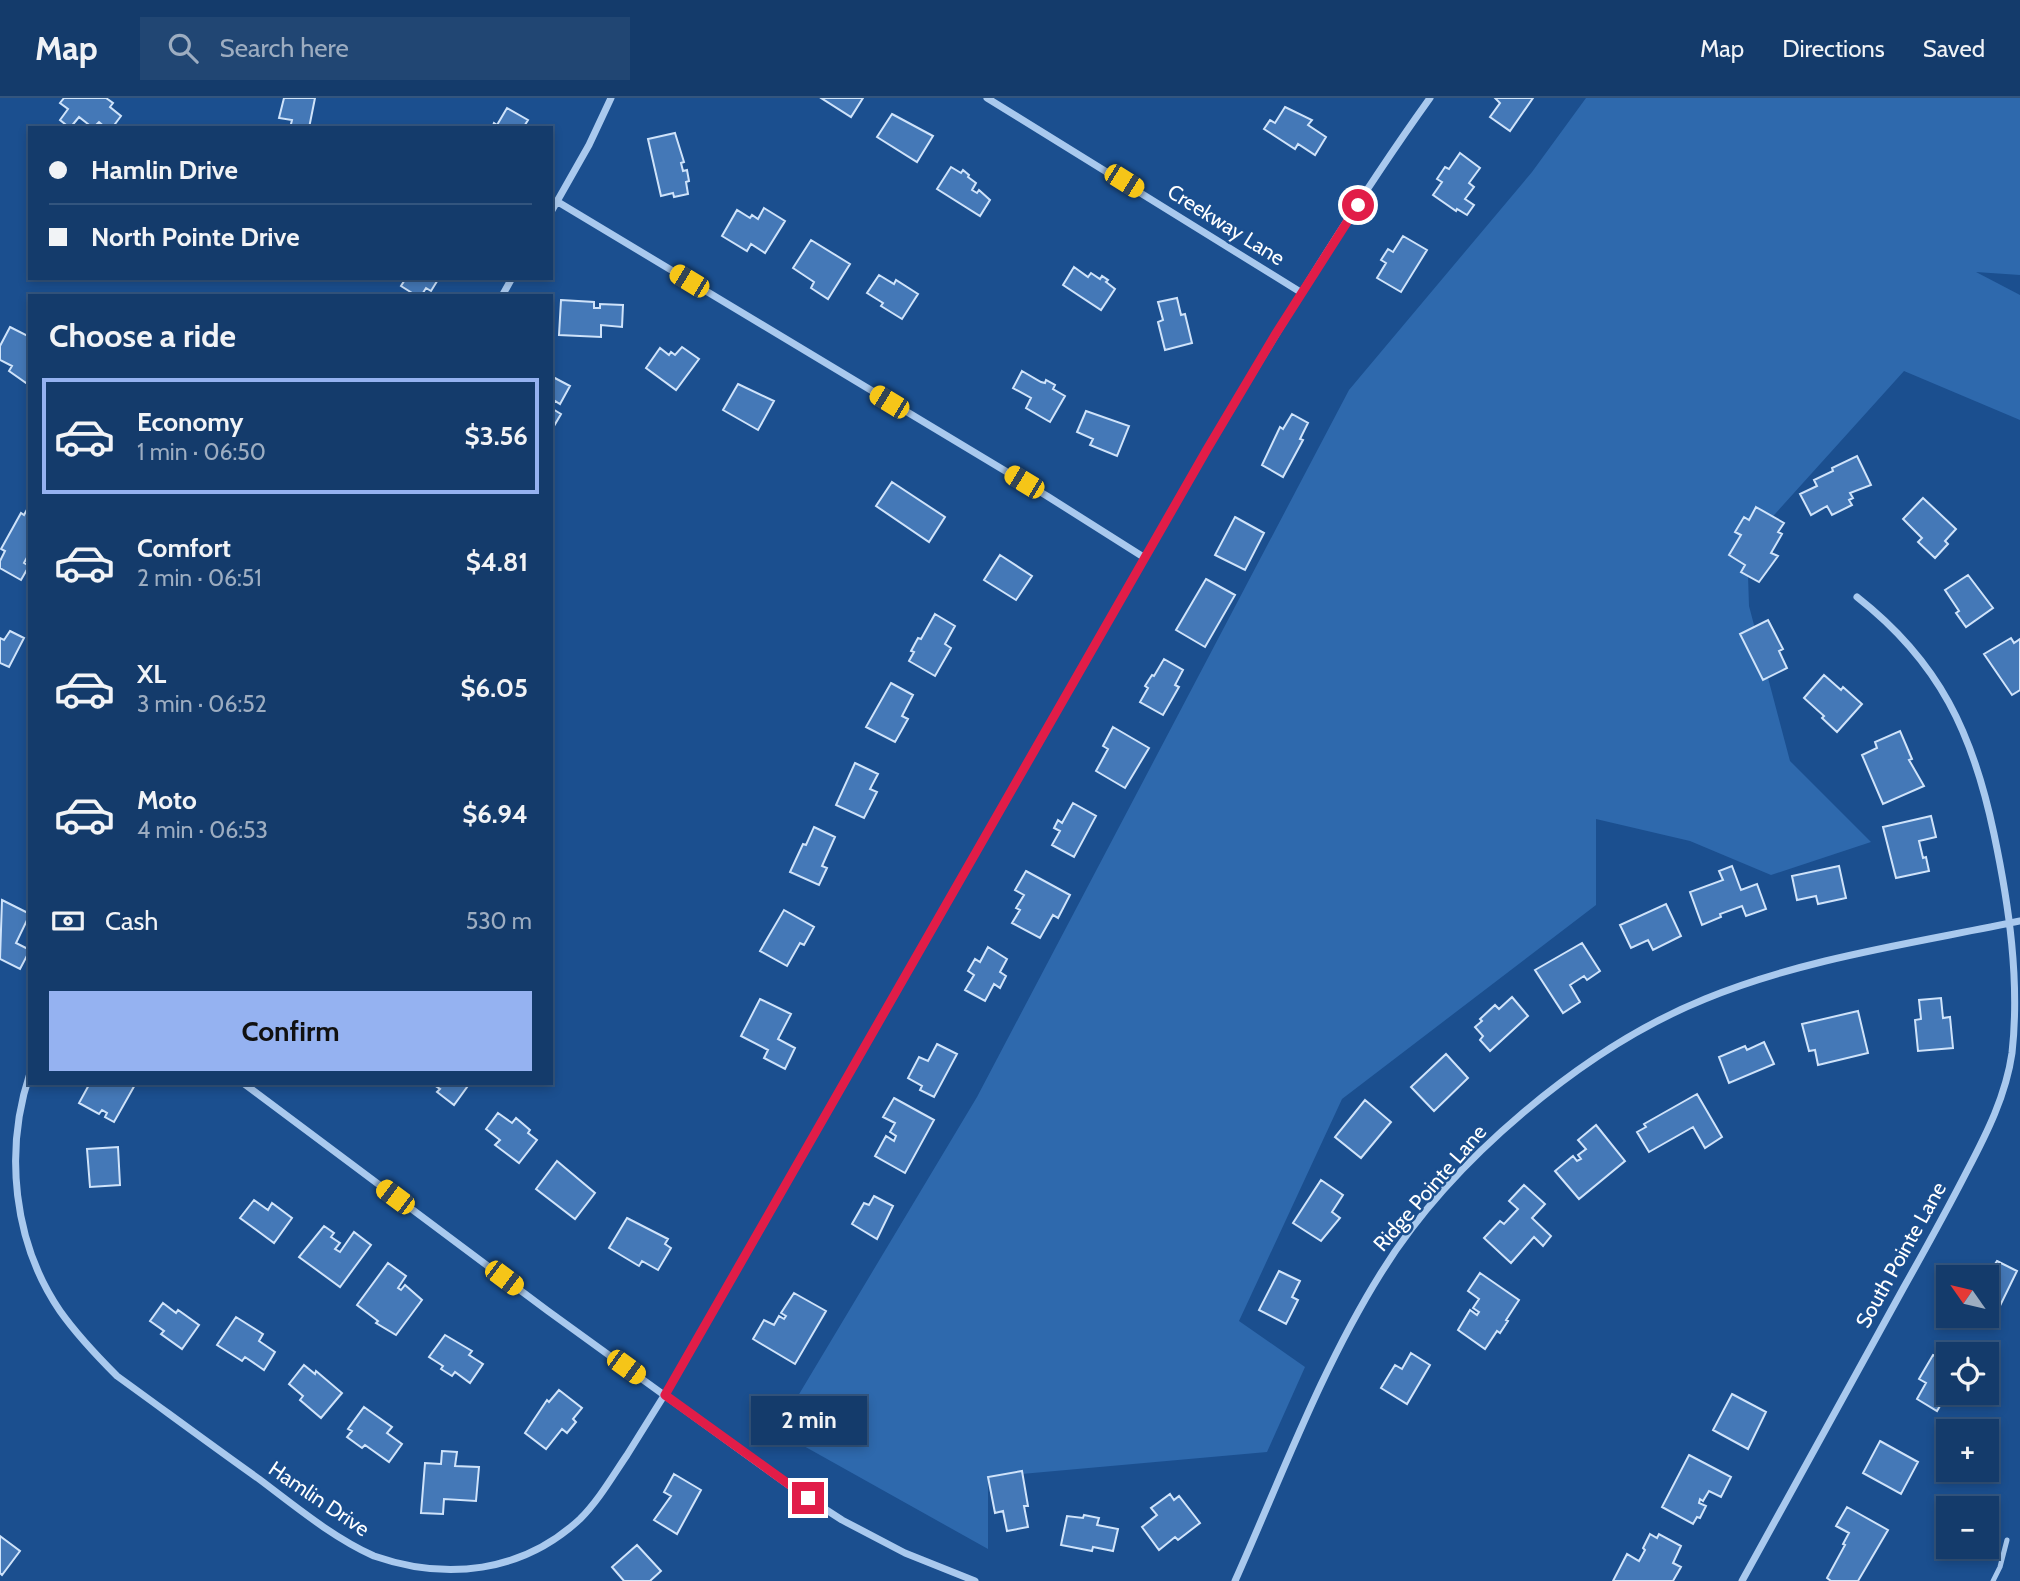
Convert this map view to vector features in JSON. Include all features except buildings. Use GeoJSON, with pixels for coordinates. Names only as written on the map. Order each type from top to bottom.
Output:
{"type":"FeatureCollection","features":[{"type":"Feature","properties":{"kind":"street"},"geometry":{"type":"LineString","coordinates":[[553,209],[589,145],[611,98]]}},
{"type":"Feature","properties":{"kind":"street","name":"Creekway Lane"},"geometry":{"type":"LineString","coordinates":[[987,98],[1302,293]]}},
{"type":"Feature","properties":{"kind":"street","name":"Hamlin Drive"},"geometry":{"type":"LineString","coordinates":[[28,1079],[20,1101],[15,1170],[21,1217],[28,1245],[60,1310],[86,1345],[117,1376],[328,1530],[372,1555],[427,1572],[456,1573],[489,1569],[536,1550],[581,1518],[601,1495],[665,1395],[1206,451],[1302,293],[1400,139],[1430,98]]}},
{"type":"Feature","properties":{"kind":"street"},"geometry":{"type":"LineString","coordinates":[[558,201],[1145,558]]}},
{"type":"Feature","properties":{"kind":"street","name":"South Pointe Lane"},"geometry":{"type":"LineString","coordinates":[[1742,1581],[1947,1211],[1991,1124],[2010,1066],[2016,1017],[2010,923],[1983,784],[1969,744],[1951,705],[1913,650],[1877,613],[1857,597]]}},
{"type":"Feature","properties":{"kind":"street","name":"Ridge Pointe Lane"},"geometry":{"type":"LineString","coordinates":[[1235,1581],[1355,1317],[1414,1226],[1503,1130],[1604,1052],[1648,1026],[1705,999],[1764,978],[1828,960],[2020,921]]}},
{"type":"Feature","properties":{"kind":"street"},"geometry":{"type":"LineString","coordinates":[[246,1085],[548,1311],[791,1487],[842,1520],[905,1553],[975,1581]]}},
{"type":"Feature","properties":{"kind":"lane"},"geometry":{"type":"LineString","coordinates":[[1993,1581],[2000,1567],[2007,1540]]}},
{"type":"Feature","properties":{"kind":"shaded area"},"geometry":{"type":"Polygon","coordinates":[[[1586,98],[2020,98],[2020,275],[1976,272],[2020,295],[2020,420],[1904,371],[1747,545],[1749,606],[1790,761],[1871,842],[1771,875],[1690,841],[1596,819],[1596,905],[1342,1099],[1239,1321],[1305,1367],[1267,1452],[988,1477],[988,1549],[777,1431],[977,1097],[1349,390],[1532,172],[1586,98]]]}},
{"type":"Feature","properties":{"kind":"route"},"geometry":{"type":"LineString","coordinates":[[808,1498],[665,1395],[1206,451],[1275,335],[1358,205]]}}]}
